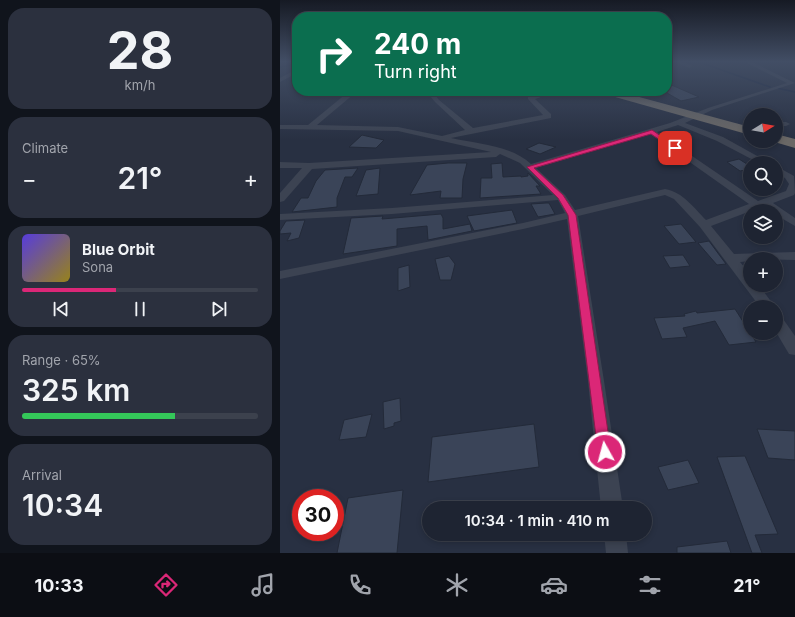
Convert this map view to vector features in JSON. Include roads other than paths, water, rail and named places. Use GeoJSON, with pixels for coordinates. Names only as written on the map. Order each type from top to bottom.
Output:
{"type":"FeatureCollection","features":[{"type":"Feature","properties":{"kind":"highway"},"geometry":{"type":"LineString","coordinates":[[623,96],[696,116],[743,126]]}},
{"type":"Feature","properties":{"kind":"highway"},"geometry":{"type":"LineString","coordinates":[[783,140],[795,144]]}},
{"type":"Feature","properties":{"kind":"street"},"geometry":{"type":"LineString","coordinates":[[530,167],[652,132],[679,123],[710,109],[777,88]]}},
{"type":"Feature","properties":{"kind":"street"},"geometry":{"type":"LineString","coordinates":[[309,128],[347,96]]}},
{"type":"Feature","properties":{"kind":"street"},"geometry":{"type":"LineString","coordinates":[[433,96],[471,130]]}},
{"type":"Feature","properties":{"kind":"street"},"geometry":{"type":"LineString","coordinates":[[442,138],[471,130],[548,116],[530,98],[537,96]]}},
{"type":"Feature","properties":{"kind":"street"},"geometry":{"type":"LineString","coordinates":[[679,123],[720,140],[752,156]]}},
{"type":"Feature","properties":{"kind":"street"},"geometry":{"type":"LineString","coordinates":[[280,127],[398,129],[508,153],[523,161],[561,197],[572,215],[596,381],[611,501]]}},
{"type":"Feature","properties":{"kind":"street"},"geometry":{"type":"LineString","coordinates":[[652,132],[760,204],[782,196]]}},
{"type":"Feature","properties":{"kind":"street"},"geometry":{"type":"LineString","coordinates":[[280,165],[309,166],[508,153]]}},
{"type":"Feature","properties":{"kind":"street"},"geometry":{"type":"LineString","coordinates":[[280,199],[309,166]]}},
{"type":"Feature","properties":{"kind":"street"},"geometry":{"type":"LineString","coordinates":[[783,173],[789,176],[794,184],[790,193],[783,196]]}},
{"type":"Feature","properties":{"kind":"street"},"geometry":{"type":"LineString","coordinates":[[280,275],[432,246],[572,215],[665,192],[672,193],[678,197],[704,225],[743,273]]}},
{"type":"Feature","properties":{"kind":"street"},"geometry":{"type":"LineString","coordinates":[[280,217],[392,211],[561,197]]}},
{"type":"Feature","properties":{"kind":"street"},"geometry":{"type":"LineString","coordinates":[[704,225],[743,210]]}},
{"type":"Feature","properties":{"kind":"street"},"geometry":{"type":"LineString","coordinates":[[783,216],[795,223]]}},
{"type":"Feature","properties":{"kind":"street"},"geometry":{"type":"LineString","coordinates":[[732,258],[795,256]]}},
{"type":"Feature","properties":{"kind":"street"},"geometry":{"type":"LineString","coordinates":[[783,331],[795,349]]}},
{"type":"Feature","properties":{"kind":"street"},"geometry":{"type":"LineString","coordinates":[[616,541],[617,553]]}},
{"type":"Feature","properties":{"kind":"waterway"},"geometry":{"type":"LineString","coordinates":[[777,88],[795,92]]}}]}
